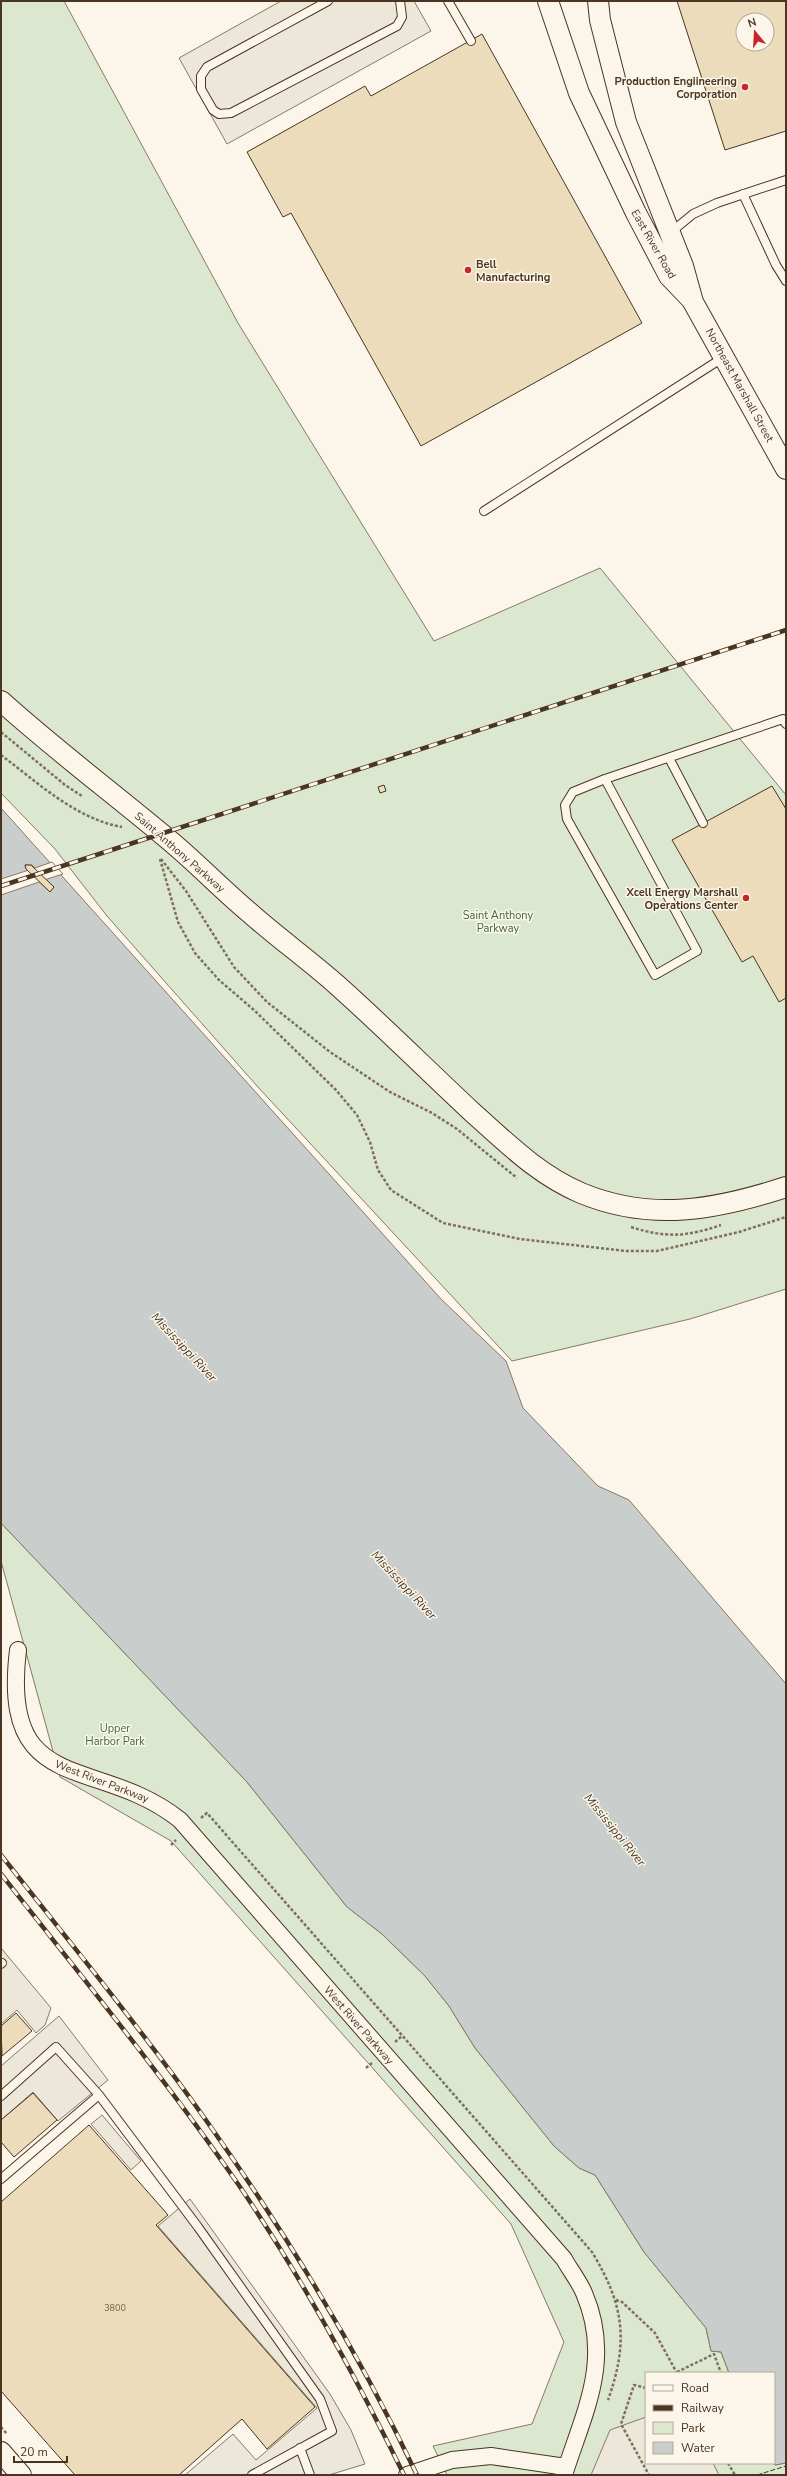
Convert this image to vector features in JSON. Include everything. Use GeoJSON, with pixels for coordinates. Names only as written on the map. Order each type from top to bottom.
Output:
{"type":"FeatureCollection","features":[{"type":"Feature","properties":{"kind":"street","name":"East River Road"},"geometry":{"type":"LineString","coordinates":[[548,1],[579,93],[661,239],[683,266],[693,302]]}},
{"type":"Feature","properties":{"kind":"street","name":"East River Road"},"geometry":{"type":"LineString","coordinates":[[598,1],[600,20],[626,122],[661,239]]}},
{"type":"Feature","properties":{"kind":"street","name":"Northeast Marshall Street"},"geometry":{"type":"LineString","coordinates":[[693,302],[786,469]]}},
{"type":"Feature","properties":{"kind":"street","name":"Saint Anthony Parkway"},"geometry":{"type":"LineString","coordinates":[[1,701],[99,785],[171,841],[250,914],[336,984],[513,1149],[545,1175],[582,1193],[619,1206],[664,1210],[708,1208],[737,1203],[786,1187]]}},
{"type":"Feature","properties":{"kind":"street","name":"West River Parkway"},"geometry":{"type":"LineString","coordinates":[[18,1650],[14,1680],[17,1716],[26,1738],[47,1760],[149,1799],[180,1820],[564,2259],[584,2292],[592,2313],[597,2338],[595,2378],[588,2408],[565,2471]]}},
{"type":"Feature","properties":{"kind":"street"},"geometry":{"type":"LineString","coordinates":[[1,2452],[21,2475]]}},
{"type":"Feature","properties":{"kind":"street"},"geometry":{"type":"LineString","coordinates":[[407,2475],[452,2460],[491,2456],[565,2471]]}},
{"type":"Feature","properties":{"kind":"lane"},"geometry":{"type":"LineString","coordinates":[[328,1],[207,67],[201,76],[200,89],[213,110],[219,114],[231,113],[397,26],[402,17],[400,1]]}},
{"type":"Feature","properties":{"kind":"lane"},"geometry":{"type":"LineString","coordinates":[[448,1],[470,41]]}},
{"type":"Feature","properties":{"kind":"lane"},"geometry":{"type":"LineString","coordinates":[[661,239],[693,214],[743,194],[786,180]]}},
{"type":"Feature","properties":{"kind":"lane"},"geometry":{"type":"LineString","coordinates":[[743,194],[776,265],[786,281]]}},
{"type":"Feature","properties":{"kind":"lane"},"geometry":{"type":"LineString","coordinates":[[484,511],[724,357]]}},
{"type":"Feature","properties":{"kind":"lane"},"geometry":{"type":"LineString","coordinates":[[605,779],[697,951],[655,975],[566,819],[565,805],[573,792],[605,779],[785,720]]}},
{"type":"Feature","properties":{"kind":"lane"},"geometry":{"type":"LineString","coordinates":[[669,758],[702,823]]}},
{"type":"Feature","properties":{"kind":"lane"},"geometry":{"type":"LineString","coordinates":[[1,2096],[56,2047],[99,2095],[198,2227],[320,2399],[332,2431],[252,2475]]}},
{"type":"Feature","properties":{"kind":"lane"},"geometry":{"type":"LineString","coordinates":[[1,2179],[99,2095]]}},
{"type":"Feature","properties":{"kind":"lane"},"geometry":{"type":"LineString","coordinates":[[300,2448],[310,2475]]}},
{"type":"Feature","properties":{"kind":"path"},"geometry":{"type":"LineString","coordinates":[[1,732],[65,785],[88,799]]}},
{"type":"Feature","properties":{"kind":"path"},"geometry":{"type":"LineString","coordinates":[[1,756],[54,796],[102,824],[122,827],[112,818]]}},
{"type":"Feature","properties":{"kind":"path"},"geometry":{"type":"LineString","coordinates":[[160,859],[178,922],[195,953],[219,980],[254,1010],[336,1090],[357,1115],[370,1142],[378,1170],[391,1190],[443,1223],[520,1239],[626,1251],[657,1251],[739,1232],[786,1217]]}},
{"type":"Feature","properties":{"kind":"path"},"geometry":{"type":"LineString","coordinates":[[615,2300],[622,2302],[655,2333],[677,2372],[714,2354],[722,2372]]}},
{"type":"Feature","properties":{"kind":"path"},"geometry":{"type":"LineString","coordinates":[[645,2388],[634,2385],[621,2424],[649,2475]]}},
{"type":"Feature","properties":{"kind":"path"},"geometry":{"type":"LineString","coordinates":[[729,2464],[735,2475]]}},
{"type":"Feature","properties":{"kind":"green space","name":"Saint Anthony Parkway"},"geometry":{"type":"Polygon","coordinates":[[[1,1],[64,1],[238,323],[434,641],[600,568],[786,795],[786,1289],[690,1319],[512,1361],[257,1086],[107,916],[55,849],[1,793],[1,1]]]}},
{"type":"Feature","properties":{"kind":"green space","name":"Upper Harbor Park"},"geometry":{"type":"Polygon","coordinates":[[[1,1523],[247,1782],[347,1907],[382,1934],[425,1976],[449,2006],[475,2048],[554,2146],[579,2168],[595,2175],[644,2252],[706,2328],[711,2351],[721,2352],[729,2372],[645,2372],[645,2464],[775,2465],[786,2463],[786,2475],[447,2475],[433,2446],[532,2424],[564,2342],[511,2224],[171,1841],[60,1777],[1,1561],[1,1523]]]}},
{"type":"Feature","properties":{"kind":"shaded area"},"geometry":{"type":"Polygon","coordinates":[[[281,1],[414,1],[431,31],[227,144],[179,58],[281,1]]]}},
{"type":"Feature","properties":{"kind":"shaded area"},"geometry":{"type":"Polygon","coordinates":[[[1,1948],[51,2008],[45,2025],[36,2033],[17,2010],[1,2024],[1,1948]]]}},
{"type":"Feature","properties":{"kind":"shaded area"},"geometry":{"type":"Polygon","coordinates":[[[59,2016],[108,2080],[58,2121],[33,2092],[1,2120],[1,2066],[59,2016]]]}},
{"type":"Feature","properties":{"kind":"shaded area"},"geometry":{"type":"Polygon","coordinates":[[[102,2115],[141,2161],[131,2170],[91,2124],[102,2115]]]}},
{"type":"Feature","properties":{"kind":"shaded area"},"geometry":{"type":"Polygon","coordinates":[[[190,2199],[330,2394],[351,2430],[365,2464],[329,2475],[185,2475],[233,2434],[256,2460],[317,2408],[158,2226],[190,2199]]]}},
{"type":"Feature","properties":{"kind":"shaded area"},"geometry":{"type":"Polygon","coordinates":[[[645,2417],[645,2464],[714,2464],[719,2475],[591,2475],[610,2430],[645,2417]]]}},
{"type":"Feature","properties":{"kind":"water","name":"Mississippi River"},"geometry":{"type":"Polygon","coordinates":[[[1,808],[441,1299],[506,1361],[523,1408],[598,1486],[629,1500],[786,1684],[786,2463],[774,2464],[775,2372],[729,2372],[721,2352],[711,2351],[706,2328],[644,2252],[595,2175],[579,2168],[554,2146],[475,2048],[449,2006],[425,1976],[382,1934],[347,1907],[247,1782],[1,1523],[1,808]],[[25,865],[26,869],[50,892],[54,887],[32,865],[25,865]]]}},
{"type":"Feature","properties":{"kind":"pier"},"geometry":{"type":"Polygon","coordinates":[[[52,862],[63,874],[44,880],[32,869],[52,862]]]}},
{"type":"Feature","properties":{"kind":"pier"},"geometry":{"type":"Polygon","coordinates":[[[29,870],[42,881],[1,895],[1,879],[29,870]]]}},
{"type":"Feature","properties":{"kind":"building","name":"Production Engiineering Corporation"},"geometry":{"type":"Polygon","coordinates":[[[677,1],[786,1],[786,131],[725,150],[677,1]]]}},
{"type":"Feature","properties":{"kind":"building","name":"Bell Manufacturing"},"geometry":{"type":"Polygon","coordinates":[[[482,34],[642,323],[421,446],[291,213],[283,217],[247,152],[365,86],[371,96],[482,34]]]}},
{"type":"Feature","properties":{"kind":"building"},"geometry":{"type":"Polygon","coordinates":[[[384,785],[386,791],[380,793],[378,787],[384,785]]]}},
{"type":"Feature","properties":{"kind":"building","name":"Xcell Energy Marshall Operations Center"},"geometry":{"type":"Polygon","coordinates":[[[772,786],[786,809],[786,998],[779,1002],[753,956],[742,962],[672,840],[772,786]]]}},
{"type":"Feature","properties":{"kind":"building"},"geometry":{"type":"Polygon","coordinates":[[[25,865],[31,865],[54,887],[50,892],[26,869],[25,865]]]}},
{"type":"Feature","properties":{"kind":"building"},"geometry":{"type":"Polygon","coordinates":[[[16,2013],[32,2031],[2,2056],[1,2026],[16,2013]]]}},
{"type":"Feature","properties":{"kind":"building"},"geometry":{"type":"Polygon","coordinates":[[[33,2093],[57,2120],[14,2157],[1,2142],[1,2120],[33,2093]]]}},
{"type":"Feature","properties":{"kind":"building"},"geometry":{"type":"Polygon","coordinates":[[[89,2125],[168,2215],[156,2225],[315,2407],[267,2449],[242,2419],[179,2475],[75,2475],[1,2391],[1,2202],[89,2125]]]}},
{"type":"Feature","properties":{"kind":"railway"},"geometry":{"type":"LineString","coordinates":[[1,886],[786,630]]}},
{"type":"Feature","properties":{"kind":"railway"},"geometry":{"type":"LineString","coordinates":[[1,1855],[158,2055],[208,2123],[266,2208],[320,2294],[371,2383],[417,2475]]}},
{"type":"Feature","properties":{"kind":"railway"},"geometry":{"type":"LineString","coordinates":[[1,1874],[152,2066],[238,2184],[284,2254],[326,2326],[347,2363],[404,2475]]}},
{"type":"Feature","properties":{"kind":"fence"},"geometry":{"type":"LineString","coordinates":[[757,2475],[786,2466]]}},
{"type":"Feature","properties":{"kind":"place","name":"Production Engiineering Corporation"},"geometry":{"type":"Point","coordinates":[745,87]}},
{"type":"Feature","properties":{"kind":"place","name":"Bell Manufacturing"},"geometry":{"type":"Point","coordinates":[468,270]}},
{"type":"Feature","properties":{"kind":"place","name":"Xcell Energy Marshall Operations Center"},"geometry":{"type":"Point","coordinates":[746,898]}}]}
